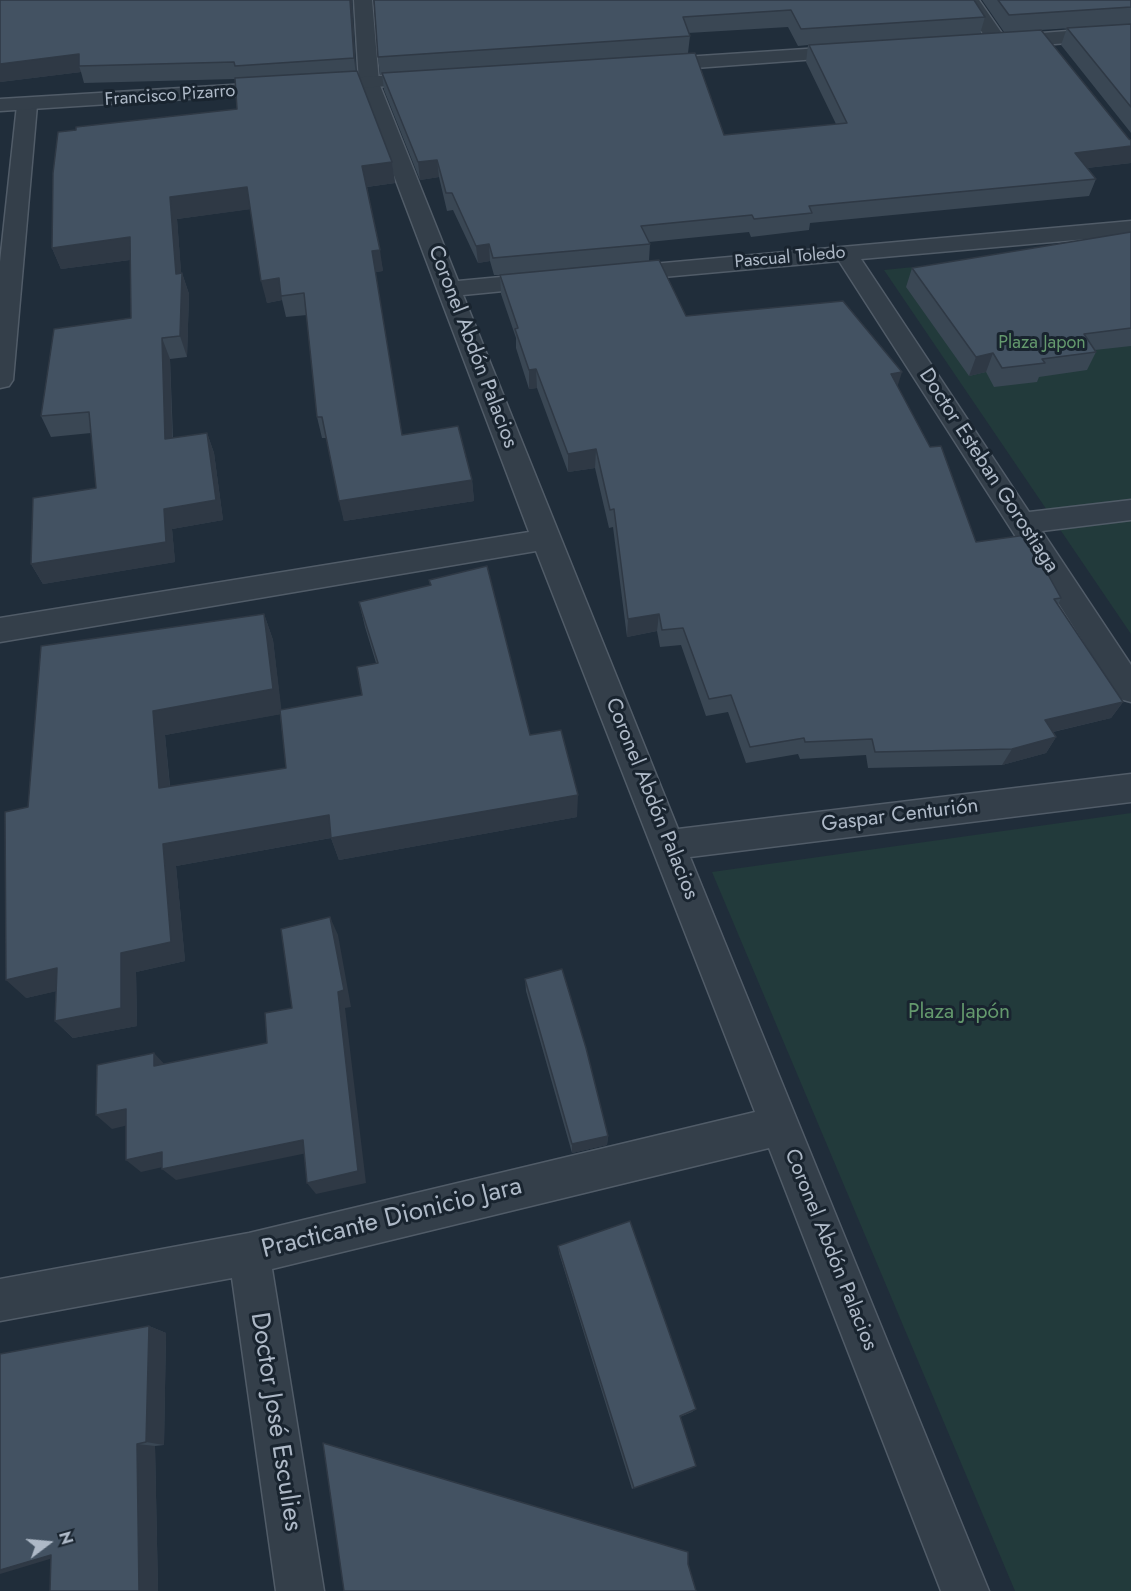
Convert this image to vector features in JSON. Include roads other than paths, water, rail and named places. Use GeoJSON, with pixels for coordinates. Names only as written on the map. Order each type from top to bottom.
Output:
{"type":"FeatureCollection","features":[{"type":"Feature","properties":{"kind":"street","name":"Coronel Abdón Palacios"},"geometry":{"type":"LineString","coordinates":[[363,0],[369,83],[546,539],[670,845],[965,1591]]}},
{"type":"Feature","properties":{"kind":"street"},"geometry":{"type":"LineString","coordinates":[[970,0],[998,42]]}},
{"type":"Feature","properties":{"kind":"street"},"geometry":{"type":"LineString","coordinates":[[974,44],[1131,32]]}},
{"type":"Feature","properties":{"kind":"street"},"geometry":{"type":"LineString","coordinates":[[1043,39],[1058,58]]}},
{"type":"Feature","properties":{"kind":"street"},"geometry":{"type":"LineString","coordinates":[[630,66],[867,51]]}},
{"type":"Feature","properties":{"kind":"street","name":"Francisco Pizarro"},"geometry":{"type":"LineString","coordinates":[[0,105],[452,78]]}},
{"type":"Feature","properties":{"kind":"street"},"geometry":{"type":"LineString","coordinates":[[0,380],[27,105]]}},
{"type":"Feature","properties":{"kind":"street","name":"Pascual Toledo"},"geometry":{"type":"LineString","coordinates":[[601,275],[1131,228]]}},
{"type":"Feature","properties":{"kind":"street","name":"Doctor Esteban Gorostiaga"},"geometry":{"type":"LineString","coordinates":[[845,253],[1131,690]]}},
{"type":"Feature","properties":{"kind":"street"},"geometry":{"type":"LineString","coordinates":[[450,289],[566,278]]}},
{"type":"Feature","properties":{"kind":"street"},"geometry":{"type":"LineString","coordinates":[[1022,523],[1131,510]]}},
{"type":"Feature","properties":{"kind":"street"},"geometry":{"type":"LineString","coordinates":[[0,630],[546,539]]}},
{"type":"Feature","properties":{"kind":"street","name":"Gaspar Centurión"},"geometry":{"type":"LineString","coordinates":[[670,845],[1131,788]]}},
{"type":"Feature","properties":{"kind":"street","name":"Practicante Dionicio Jara"},"geometry":{"type":"LineString","coordinates":[[0,1300],[249,1254],[781,1125]]}},
{"type":"Feature","properties":{"kind":"street","name":"Doctor José Esculies"},"geometry":{"type":"LineString","coordinates":[[249,1254],[300,1591]]}},
{"type":"Feature","properties":{"kind":"park label","name":"Plaza Japon"},"geometry":{"type":"Point","coordinates":[1042,344]}},
{"type":"Feature","properties":{"kind":"park label","name":"Plaza Japón"},"geometry":{"type":"Point","coordinates":[959,1013]}}]}
